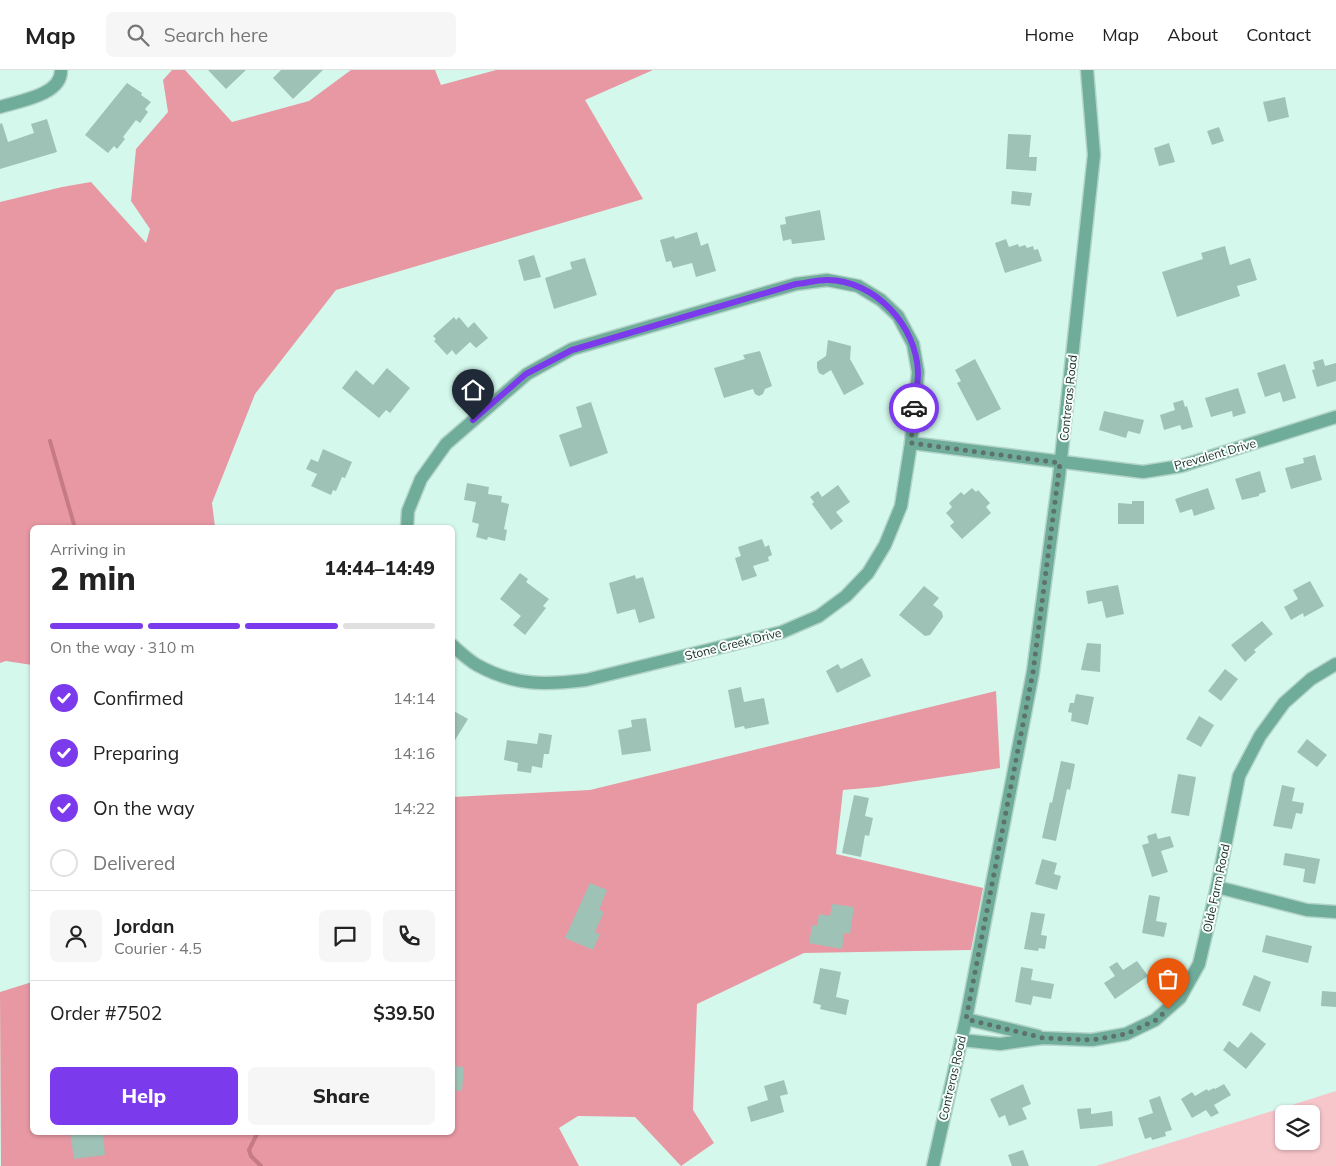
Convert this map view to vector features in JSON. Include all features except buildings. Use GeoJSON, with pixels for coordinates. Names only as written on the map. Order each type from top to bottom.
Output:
{"type":"FeatureCollection","features":[{"type":"Feature","properties":{"kind":"street"},"geometry":{"type":"LineString","coordinates":[[0,107],[47,92],[55,86],[61,76],[61,70]]}},
{"type":"Feature","properties":{"kind":"street","name":"Contreras Road"},"geometry":{"type":"LineString","coordinates":[[933,1166],[966,1019],[1033,672],[1060,463],[1094,155],[1087,70]]}},
{"type":"Feature","properties":{"kind":"street","name":"Stone Creek Drive"},"geometry":{"type":"LineString","coordinates":[[407,525],[408,512],[421,479],[446,444],[526,374],[572,350],[796,284],[828,280],[858,286],[881,300],[898,316],[912,344],[918,372],[911,443],[901,506],[885,545],[868,573],[846,596],[819,616],[782,632],[586,680],[554,684],[527,682],[503,676],[476,664],[455,648]]}},
{"type":"Feature","properties":{"kind":"street","name":"Prevalent Drive"},"geometry":{"type":"LineString","coordinates":[[1060,463],[1143,472],[1181,466],[1336,417]]}},
{"type":"Feature","properties":{"kind":"street"},"geometry":{"type":"LineString","coordinates":[[911,443],[1060,463]]}},
{"type":"Feature","properties":{"kind":"street","name":"Olde Farm Road"},"geometry":{"type":"LineString","coordinates":[[961,1040],[1000,1044],[1043,1038],[1092,1040],[1126,1034],[1156,1020],[1180,998],[1199,964],[1239,776],[1260,736],[1284,703],[1310,679],[1336,664]]}},
{"type":"Feature","properties":{"kind":"street"},"geometry":{"type":"LineString","coordinates":[[1217,886],[1307,910],[1336,912]]}},
{"type":"Feature","properties":{"kind":"street","name":"Olde Farm Road"},"geometry":{"type":"LineString","coordinates":[[966,1019],[1043,1038]]}},
{"type":"Feature","properties":{"kind":"shaded area"},"geometry":{"type":"Polygon","coordinates":[[[172,70],[185,70],[232,122],[309,101],[351,70],[435,70],[441,85],[496,70],[653,70],[585,100],[643,199],[336,290],[255,394],[212,503],[215,525],[30,525],[30,665],[6,661],[0,663],[0,202],[91,182],[146,243],[150,229],[131,201],[136,149],[168,112],[163,80],[172,70]]]}},
{"type":"Feature","properties":{"kind":"shaded area"},"geometry":{"type":"Polygon","coordinates":[[[996,691],[1000,768],[877,787],[843,790],[836,854],[983,888],[971,950],[804,953],[697,1004],[693,1110],[714,1143],[681,1166],[635,1117],[578,1116],[559,1128],[579,1166],[1,1166],[0,992],[30,983],[30,1135],[455,1135],[455,797],[590,790],[996,691]]]}},
{"type":"Feature","properties":{"kind":"shaded area"},"geometry":{"type":"Polygon","coordinates":[[[1336,1091],[1336,1166],[1096,1166],[1275,1110],[1275,1150],[1320,1150],[1320,1105],[1291,1105],[1336,1091]]]}},
{"type":"Feature","properties":{"kind":"waterway"},"geometry":{"type":"LineString","coordinates":[[50,441],[74,525]]}},
{"type":"Feature","properties":{"kind":"waterway"},"geometry":{"type":"LineString","coordinates":[[256,1135],[249,1150],[251,1156],[261,1166]]}},
{"type":"Feature","properties":{"kind":"way so far"},"geometry":{"type":"LineString","coordinates":[[914,408],[911,443],[1060,463],[1033,672],[966,1019],[1043,1038],[1092,1040],[1126,1034],[1156,1020],[1168,1009]]}},
{"type":"Feature","properties":{"kind":"route"},"geometry":{"type":"LineString","coordinates":[[473,420],[526,374],[572,350],[796,284],[828,280],[858,286],[881,300],[898,316],[912,344],[918,372],[914,408]]}}]}
